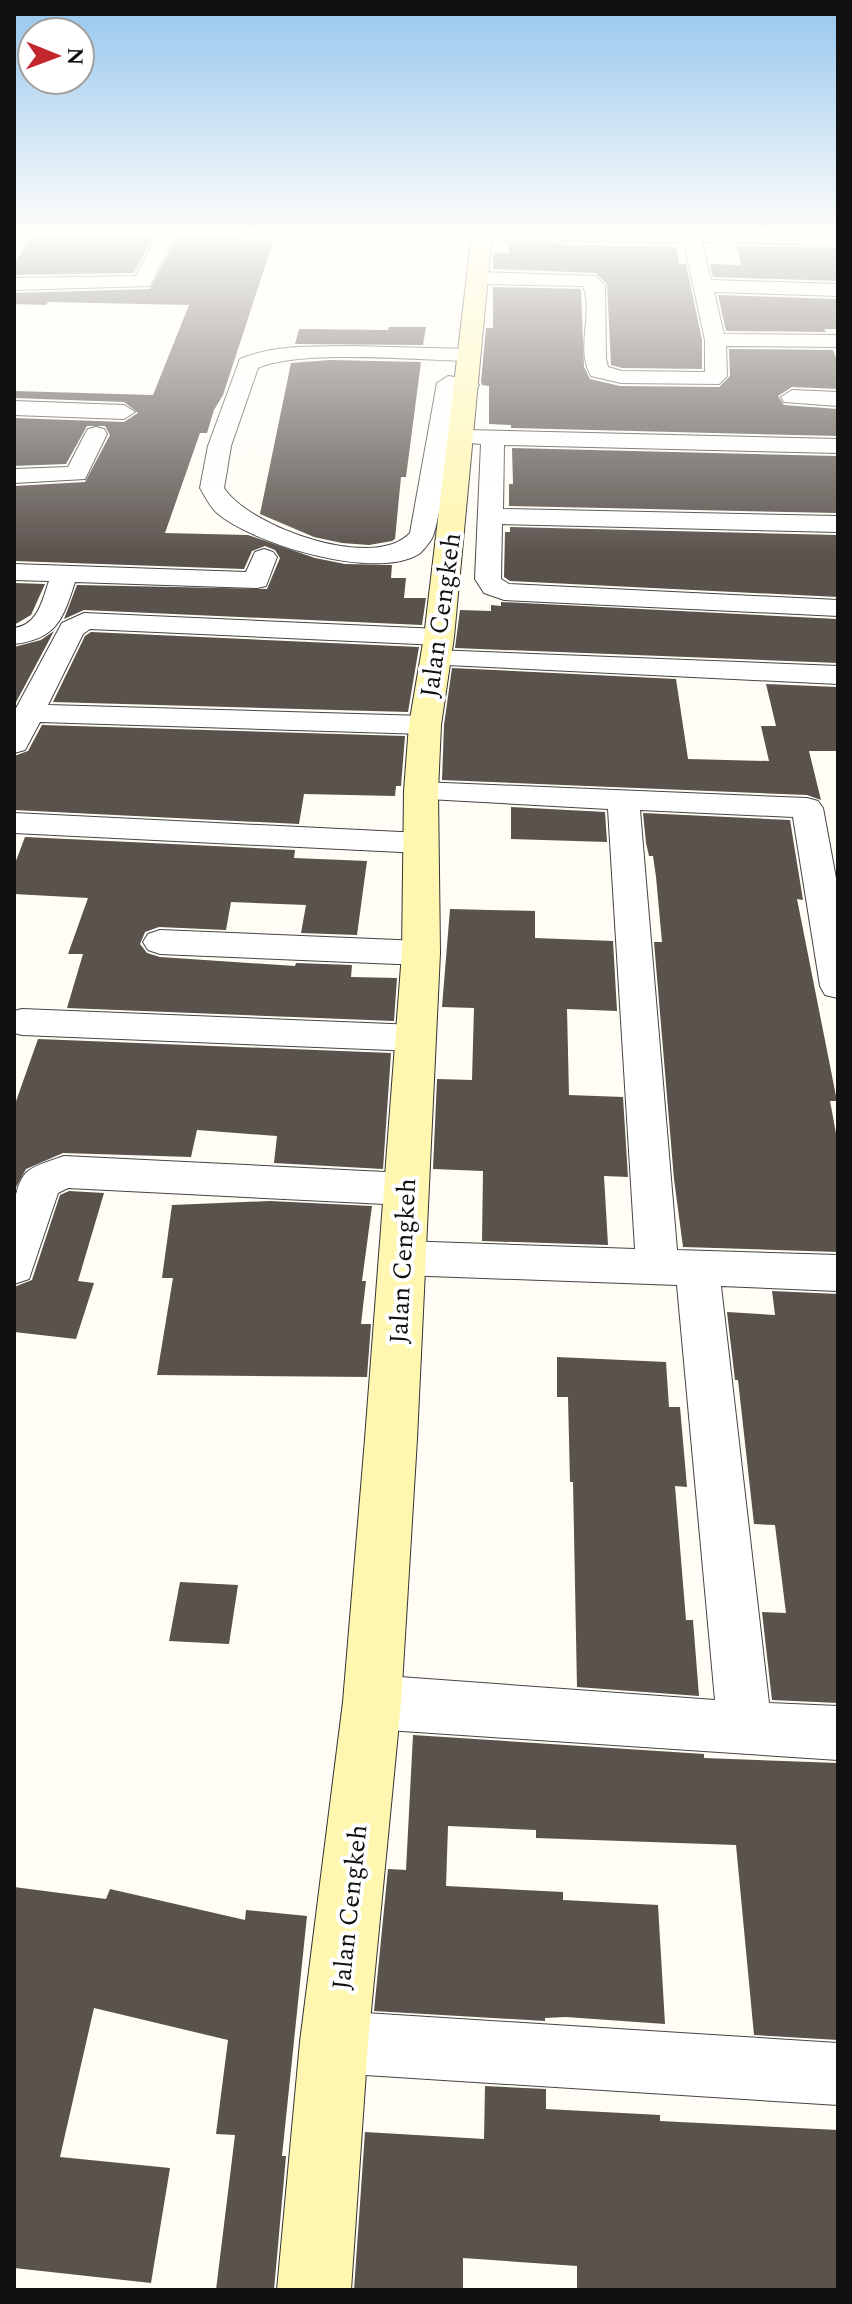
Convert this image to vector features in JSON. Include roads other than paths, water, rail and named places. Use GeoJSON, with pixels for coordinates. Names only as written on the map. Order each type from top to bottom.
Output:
{"type":"FeatureCollection","features":[{"type":"Feature","properties":{"kind":"street","name":"Jalan Cengkeh"},"geometry":{"type":"LineString","coordinates":[[314,2290],[334,2042],[372,1702],[421,953],[421,791],[425,725],[477,438],[459,369],[461,341]]}},
{"type":"Feature","properties":{"kind":"street"},"geometry":{"type":"LineString","coordinates":[[595,341],[595,358],[603,374],[714,378],[715,341]]}},
{"type":"Feature","properties":{"kind":"street"},"geometry":{"type":"LineString","coordinates":[[779,341],[838,341]]}},
{"type":"Feature","properties":{"kind":"street"},"geometry":{"type":"LineString","coordinates":[[269,377],[279,355]]}},
{"type":"Feature","properties":{"kind":"street"},"geometry":{"type":"LineString","coordinates":[[259,356],[459,369],[434,452],[422,535],[416,547],[400,553],[372,555],[318,548],[265,533],[228,511],[212,489],[216,461],[248,364],[259,356]]}},
{"type":"Feature","properties":{"kind":"street"},"geometry":{"type":"LineString","coordinates":[[792,397],[838,399]]}},
{"type":"Feature","properties":{"kind":"street"},"geometry":{"type":"LineString","coordinates":[[14,408],[124,412]]}},
{"type":"Feature","properties":{"kind":"street"},"geometry":{"type":"LineString","coordinates":[[14,476],[64,477],[77,474],[96,434]]}},
{"type":"Feature","properties":{"kind":"street"},"geometry":{"type":"LineString","coordinates":[[838,446],[477,438],[491,516],[488,579],[493,587],[504,592],[838,608]]}},
{"type":"Feature","properties":{"kind":"street"},"geometry":{"type":"LineString","coordinates":[[228,511],[237,485]]}},
{"type":"Feature","properties":{"kind":"street"},"geometry":{"type":"LineString","coordinates":[[491,516],[838,524]]}},
{"type":"Feature","properties":{"kind":"street"},"geometry":{"type":"LineString","coordinates":[[14,572],[257,580],[264,557]]}},
{"type":"Feature","properties":{"kind":"street"},"geometry":{"type":"LineString","coordinates":[[14,636],[31,635],[44,627],[65,574]]}},
{"type":"Feature","properties":{"kind":"street"},"geometry":{"type":"LineString","coordinates":[[14,744],[27,696],[72,629],[84,621],[838,675]]}},
{"type":"Feature","properties":{"kind":"street"},"geometry":{"type":"LineString","coordinates":[[27,696],[425,725]]}},
{"type":"Feature","properties":{"kind":"street"},"geometry":{"type":"LineString","coordinates":[[421,791],[822,809],[836,964]]}},
{"type":"Feature","properties":{"kind":"street"},"geometry":{"type":"LineString","coordinates":[[623,799],[677,1266],[745,1729]]}},
{"type":"Feature","properties":{"kind":"street"},"geometry":{"type":"LineString","coordinates":[[14,823],[421,843]]}},
{"type":"Feature","properties":{"kind":"street"},"geometry":{"type":"LineString","coordinates":[[160,942],[421,953]]}},
{"type":"Feature","properties":{"kind":"street"},"geometry":{"type":"LineString","coordinates":[[22,1022],[416,1038]]}},
{"type":"Feature","properties":{"kind":"street"},"geometry":{"type":"LineString","coordinates":[[14,1267],[41,1183],[64,1172],[405,1189]]}},
{"type":"Feature","properties":{"kind":"street"},"geometry":{"type":"LineString","coordinates":[[402,1258],[838,1273]]}},
{"type":"Feature","properties":{"kind":"street"},"geometry":{"type":"LineString","coordinates":[[372,1702],[838,1733]]}},
{"type":"Feature","properties":{"kind":"street"},"geometry":{"type":"LineString","coordinates":[[334,2042],[838,2074]]}}]}
